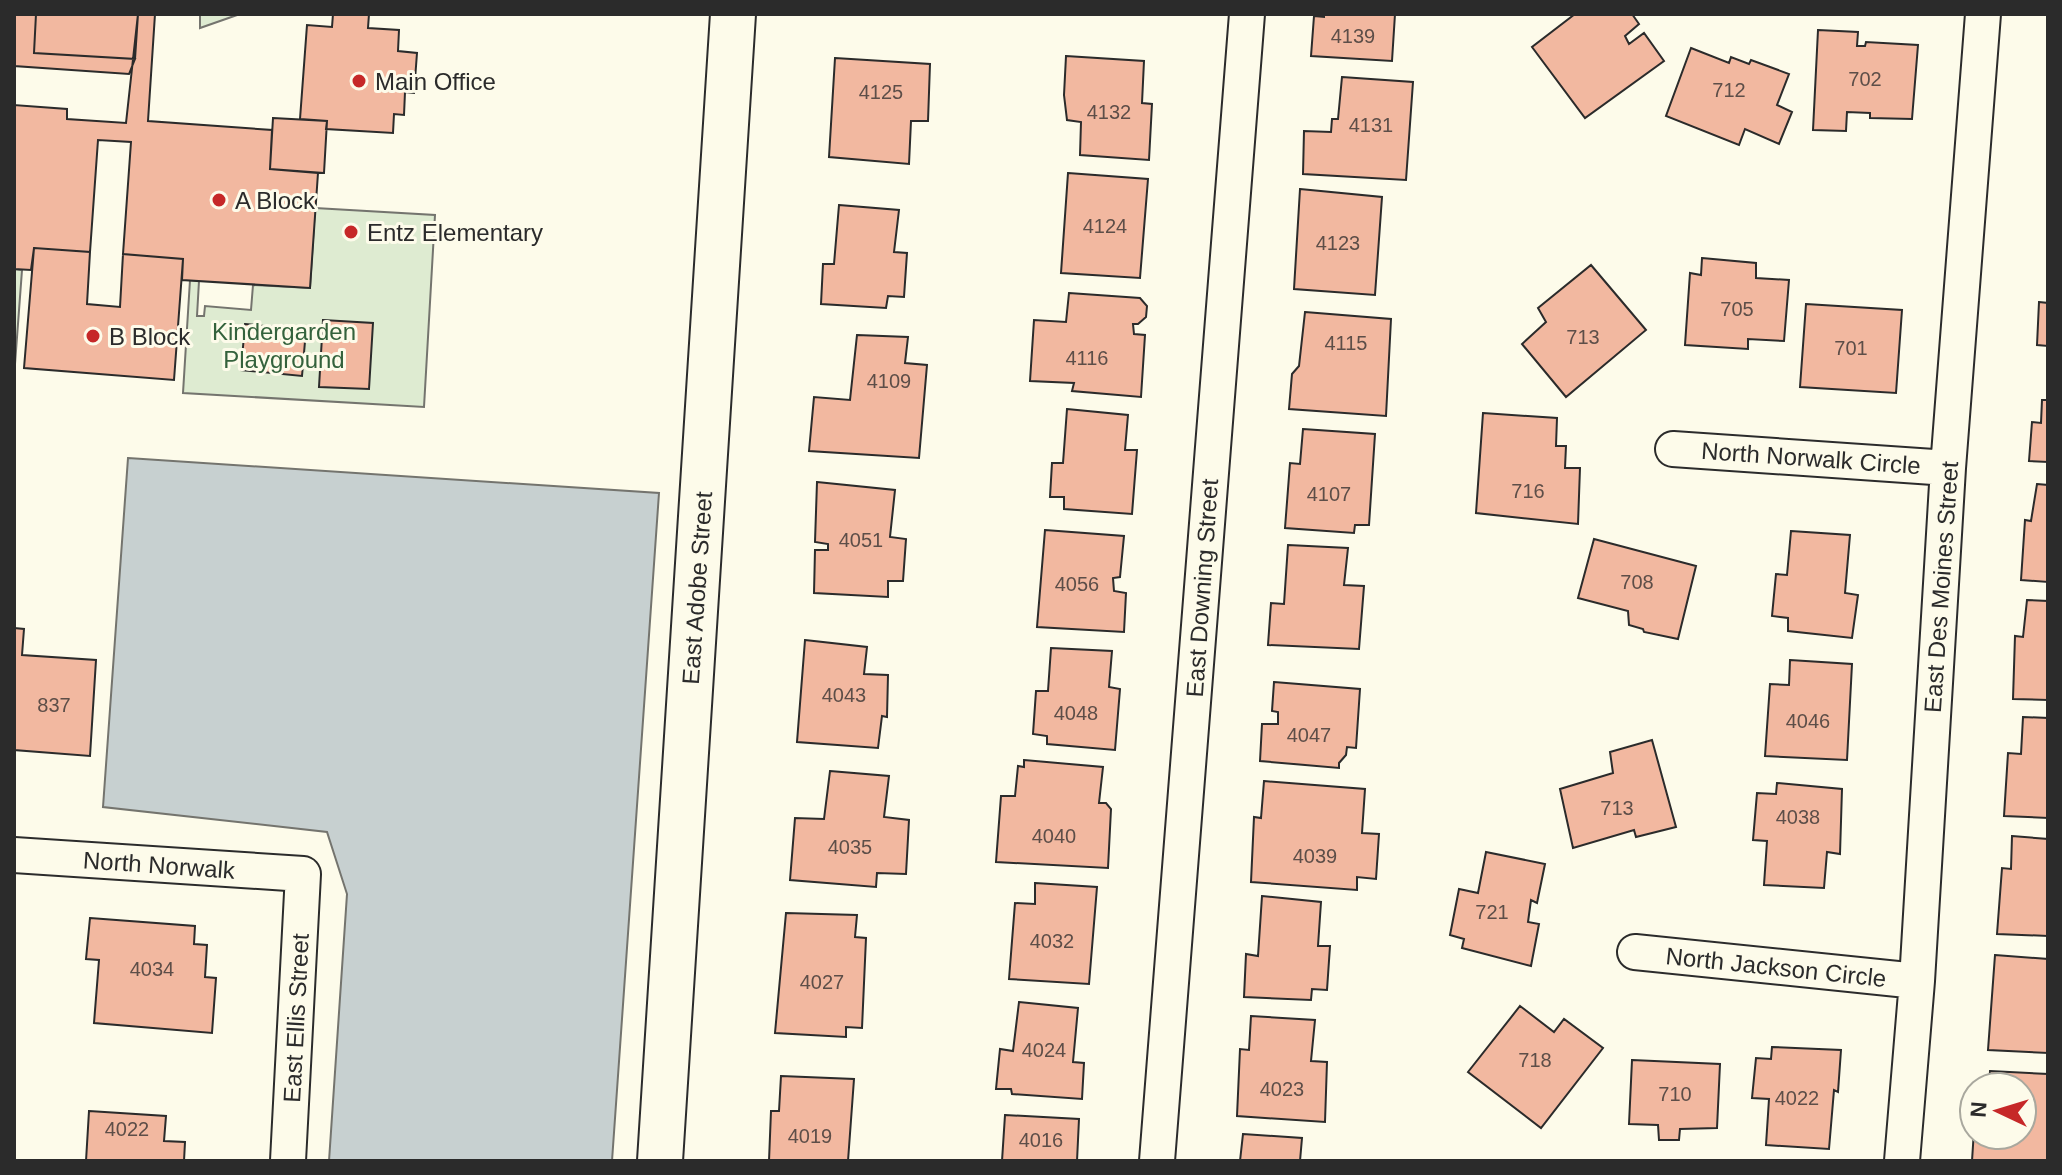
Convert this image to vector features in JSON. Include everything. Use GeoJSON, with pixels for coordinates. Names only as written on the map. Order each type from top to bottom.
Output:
{"type":"FeatureCollection","features":[{"type":"Feature","properties":{"kind":"street","name":"East Adobe Street"},"geometry":{"type":"LineString","coordinates":[[660,1161],[733,14]]}},
{"type":"Feature","properties":{"kind":"street","name":"East Downing Street"},"geometry":{"type":"LineString","coordinates":[[1157,1161],[1247,14]]}},
{"type":"Feature","properties":{"kind":"street","name":"East Des Moines Street"},"geometry":{"type":"LineString","coordinates":[[1902,1161],[1917,981],[1948,468],[1983,14]]}},
{"type":"Feature","properties":{"kind":"street","name":"North Norwalk Circle"},"geometry":{"type":"LineString","coordinates":[[1673,449],[1948,468]]}},
{"type":"Feature","properties":{"kind":"street","name":"North Norwalk"},"geometry":{"type":"LineString","coordinates":[[14,855],[303,874]]}},
{"type":"Feature","properties":{"kind":"street","name":"East Ellis Street"},"geometry":{"type":"LineString","coordinates":[[288,1161],[303,874]]}},
{"type":"Feature","properties":{"kind":"street","name":"North Jackson Circle"},"geometry":{"type":"LineString","coordinates":[[1635,952],[1917,981]]}},
{"type":"Feature","properties":{"kind":"green space"},"geometry":{"type":"Polygon","coordinates":[[[200,14],[240,14],[200,28],[200,14]]]}},
{"type":"Feature","properties":{"kind":"green space","name":"Kindergarden Playground"},"geometry":{"type":"Polygon","coordinates":[[[315,208],[435,215],[424,407],[183,393],[190,280],[199,281],[197,316],[204,316],[205,306],[251,310],[253,285],[310,288],[315,208]]]}},
{"type":"Feature","properties":{"kind":"green space"},"geometry":{"type":"Polygon","coordinates":[[[14,269],[22,270],[15,364],[14,364],[14,269]]]}},
{"type":"Feature","properties":{"kind":"shaded area"},"geometry":{"type":"Polygon","coordinates":[[[128,458],[659,493],[612,1161],[329,1161],[347,894],[327,832],[103,807],[128,458]]]}},
{"type":"Feature","properties":{"kind":"building"},"geometry":{"type":"Polygon","coordinates":[[[14,14],[36,14],[34,53],[135,59],[129,74],[14,66],[14,14]]]}},
{"type":"Feature","properties":{"kind":"building"},"geometry":{"type":"Polygon","coordinates":[[[36,14],[138,14],[135,59],[34,53],[36,14]]]}},
{"type":"Feature","properties":{"kind":"building"},"geometry":{"type":"Polygon","coordinates":[[[138,14],[155,14],[148,121],[272,130],[270,169],[318,173],[310,288],[182,280],[183,259],[123,254],[131,142],[98,140],[90,252],[34,248],[31,270],[14,269],[14,105],[67,109],[67,119],[126,123],[138,14]]]}},
{"type":"Feature","properties":{"kind":"building"},"geometry":{"type":"Polygon","coordinates":[[[333,14],[369,14],[368,28],[399,30],[398,51],[417,53],[414,93],[405,92],[404,115],[394,114],[393,133],[326,129],[327,121],[300,119],[307,25],[332,27],[333,14]]]}},
{"type":"Feature","properties":{"kind":"building"},"geometry":{"type":"Polygon","coordinates":[[[1324,14],[1395,14],[1392,61],[1311,56],[1314,16],[1324,17],[1324,14]]]}},
{"type":"Feature","properties":{"kind":"building"},"geometry":{"type":"Polygon","coordinates":[[[1575,14],[1632,14],[1639,24],[1625,36],[1629,44],[1644,33],[1664,61],[1585,118],[1532,47],[1575,14]]]}},
{"type":"Feature","properties":{"kind":"building"},"geometry":{"type":"Polygon","coordinates":[[[1818,30],[1858,32],[1857,46],[1865,46],[1866,42],[1918,45],[1912,119],[1870,118],[1870,113],[1847,112],[1846,131],[1813,130],[1818,30]]]}},
{"type":"Feature","properties":{"kind":"building"},"geometry":{"type":"Polygon","coordinates":[[[1691,48],[1729,63],[1731,57],[1749,64],[1751,60],[1789,74],[1777,105],[1792,112],[1779,144],[1745,129],[1739,145],[1666,116],[1691,48]]]}},
{"type":"Feature","properties":{"kind":"building"},"geometry":{"type":"Polygon","coordinates":[[[1066,56],[1144,61],[1142,103],[1152,104],[1149,160],[1080,155],[1081,122],[1067,120],[1064,95],[1066,56]]]}},
{"type":"Feature","properties":{"kind":"building"},"geometry":{"type":"Polygon","coordinates":[[[835,58],[930,64],[928,121],[911,121],[909,164],[829,157],[835,58]]]}},
{"type":"Feature","properties":{"kind":"building"},"geometry":{"type":"Polygon","coordinates":[[[1342,77],[1413,82],[1406,180],[1303,174],[1304,131],[1331,132],[1332,119],[1338,119],[1342,77]]]}},
{"type":"Feature","properties":{"kind":"building"},"geometry":{"type":"Polygon","coordinates":[[[273,118],[327,121],[324,173],[270,169],[273,118]]]}},
{"type":"Feature","properties":{"kind":"building"},"geometry":{"type":"Polygon","coordinates":[[[1068,173],[1148,179],[1140,278],[1061,273],[1068,173]]]}},
{"type":"Feature","properties":{"kind":"building"},"geometry":{"type":"Polygon","coordinates":[[[1300,189],[1382,197],[1375,295],[1294,289],[1300,189]]]}},
{"type":"Feature","properties":{"kind":"building"},"geometry":{"type":"Polygon","coordinates":[[[839,205],[899,210],[894,252],[907,253],[904,297],[888,296],[886,308],[821,304],[823,264],[834,264],[839,205]]]}},
{"type":"Feature","properties":{"kind":"building"},"geometry":{"type":"Polygon","coordinates":[[[34,248],[90,252],[87,304],[120,307],[123,254],[183,259],[174,380],[24,368],[34,248]]]}},
{"type":"Feature","properties":{"kind":"building"},"geometry":{"type":"Polygon","coordinates":[[[1702,258],[1756,263],[1756,278],[1789,280],[1784,341],[1748,339],[1748,349],[1685,345],[1690,273],[1701,275],[1702,258]]]}},
{"type":"Feature","properties":{"kind":"building"},"geometry":{"type":"Polygon","coordinates":[[[1591,265],[1646,330],[1566,397],[1522,344],[1546,322],[1538,308],[1591,265]]]}},
{"type":"Feature","properties":{"kind":"building"},"geometry":{"type":"Polygon","coordinates":[[[1069,293],[1140,298],[1147,306],[1146,317],[1133,324],[1134,334],[1145,335],[1141,397],[1072,391],[1074,383],[1030,381],[1034,320],[1066,322],[1069,293]]]}},
{"type":"Feature","properties":{"kind":"building"},"geometry":{"type":"Polygon","coordinates":[[[2039,302],[2048,303],[2048,346],[2037,345],[2039,302]]]}},
{"type":"Feature","properties":{"kind":"building"},"geometry":{"type":"Polygon","coordinates":[[[1806,304],[1902,310],[1896,393],[1800,387],[1806,304]]]}},
{"type":"Feature","properties":{"kind":"building"},"geometry":{"type":"Polygon","coordinates":[[[1305,312],[1391,319],[1386,416],[1289,409],[1292,374],[1299,366],[1305,312]]]}},
{"type":"Feature","properties":{"kind":"building"},"geometry":{"type":"Polygon","coordinates":[[[323,320],[373,323],[369,389],[319,387],[323,320]]]}},
{"type":"Feature","properties":{"kind":"building"},"geometry":{"type":"Polygon","coordinates":[[[245,324],[306,330],[302,376],[241,370],[245,324]]]}},
{"type":"Feature","properties":{"kind":"building"},"geometry":{"type":"Polygon","coordinates":[[[857,335],[908,337],[905,363],[927,365],[919,458],[809,451],[814,397],[850,400],[857,335]]]}},
{"type":"Feature","properties":{"kind":"building"},"geometry":{"type":"Polygon","coordinates":[[[2042,400],[2048,400],[2048,462],[2029,461],[2032,422],[2041,423],[2042,400]]]}},
{"type":"Feature","properties":{"kind":"building"},"geometry":{"type":"Polygon","coordinates":[[[1067,409],[1128,415],[1125,450],[1137,450],[1132,514],[1064,509],[1064,497],[1050,497],[1052,463],[1063,463],[1067,409]]]}},
{"type":"Feature","properties":{"kind":"building"},"geometry":{"type":"Polygon","coordinates":[[[1483,413],[1557,418],[1556,446],[1566,446],[1565,468],[1580,468],[1578,524],[1476,513],[1483,413]]]}},
{"type":"Feature","properties":{"kind":"building"},"geometry":{"type":"Polygon","coordinates":[[[1303,429],[1375,434],[1369,525],[1355,525],[1354,533],[1285,528],[1290,463],[1300,464],[1303,429]]]}},
{"type":"Feature","properties":{"kind":"building"},"geometry":{"type":"Polygon","coordinates":[[[817,482],[895,490],[890,537],[906,539],[903,581],[888,581],[888,597],[814,593],[815,550],[828,550],[828,544],[815,542],[817,482]]]}},
{"type":"Feature","properties":{"kind":"building"},"geometry":{"type":"Polygon","coordinates":[[[2037,484],[2048,485],[2048,582],[2021,580],[2025,520],[2031,521],[2037,484]]]}},
{"type":"Feature","properties":{"kind":"building"},"geometry":{"type":"Polygon","coordinates":[[[1045,530],[1124,536],[1120,577],[1113,578],[1114,591],[1126,593],[1124,632],[1037,627],[1045,530]]]}},
{"type":"Feature","properties":{"kind":"building"},"geometry":{"type":"Polygon","coordinates":[[[1791,531],[1850,535],[1845,593],[1858,595],[1852,638],[1788,631],[1788,618],[1772,616],[1776,574],[1787,575],[1791,531]]]}},
{"type":"Feature","properties":{"kind":"building"},"geometry":{"type":"Polygon","coordinates":[[[1594,539],[1696,566],[1678,639],[1644,632],[1629,625],[1628,611],[1578,598],[1594,539]]]}},
{"type":"Feature","properties":{"kind":"building"},"geometry":{"type":"Polygon","coordinates":[[[1288,545],[1348,548],[1344,585],[1364,586],[1359,649],[1268,645],[1271,603],[1284,604],[1288,545]]]}},
{"type":"Feature","properties":{"kind":"building"},"geometry":{"type":"Polygon","coordinates":[[[2027,600],[2048,601],[2048,700],[2013,699],[2015,636],[2023,637],[2027,600]]]}},
{"type":"Feature","properties":{"kind":"building"},"geometry":{"type":"Polygon","coordinates":[[[14,628],[24,629],[22,655],[96,660],[90,756],[14,750],[14,628]]]}},
{"type":"Feature","properties":{"kind":"building"},"geometry":{"type":"Polygon","coordinates":[[[805,640],[867,647],[864,674],[888,675],[887,717],[882,716],[878,748],[797,742],[805,640]]]}},
{"type":"Feature","properties":{"kind":"building"},"geometry":{"type":"Polygon","coordinates":[[[1051,648],[1112,651],[1109,687],[1120,689],[1115,750],[1047,744],[1047,736],[1033,734],[1036,691],[1048,691],[1051,648]]]}},
{"type":"Feature","properties":{"kind":"building"},"geometry":{"type":"Polygon","coordinates":[[[1790,660],[1852,664],[1847,760],[1765,756],[1770,684],[1789,685],[1790,660]]]}},
{"type":"Feature","properties":{"kind":"building"},"geometry":{"type":"Polygon","coordinates":[[[1274,682],[1360,689],[1356,748],[1347,747],[1339,768],[1260,761],[1262,724],[1278,724],[1278,712],[1272,711],[1274,682]]]}},
{"type":"Feature","properties":{"kind":"building"},"geometry":{"type":"Polygon","coordinates":[[[2023,717],[2048,718],[2048,818],[2004,816],[2008,753],[2021,754],[2023,717]]]}},
{"type":"Feature","properties":{"kind":"building"},"geometry":{"type":"Polygon","coordinates":[[[1652,740],[1676,827],[1636,837],[1634,830],[1573,848],[1560,789],[1613,773],[1610,752],[1652,740]]]}},
{"type":"Feature","properties":{"kind":"building"},"geometry":{"type":"Polygon","coordinates":[[[1024,760],[1103,767],[1099,803],[1106,803],[1111,809],[1108,868],[996,862],[1001,796],[1015,796],[1018,766],[1024,767],[1024,760]]]}},
{"type":"Feature","properties":{"kind":"building"},"geometry":{"type":"Polygon","coordinates":[[[830,771],[889,776],[884,817],[909,820],[906,874],[877,873],[876,887],[790,880],[795,818],[824,819],[830,771]]]}},
{"type":"Feature","properties":{"kind":"building"},"geometry":{"type":"Polygon","coordinates":[[[1264,781],[1365,789],[1362,833],[1379,834],[1376,879],[1357,877],[1357,890],[1251,882],[1254,817],[1261,818],[1264,781]]]}},
{"type":"Feature","properties":{"kind":"building"},"geometry":{"type":"Polygon","coordinates":[[[1777,783],[1842,789],[1840,854],[1827,852],[1824,888],[1764,885],[1767,841],[1753,840],[1757,793],[1776,794],[1777,783]]]}},
{"type":"Feature","properties":{"kind":"building"},"geometry":{"type":"Polygon","coordinates":[[[2012,836],[2048,839],[2048,936],[1997,934],[2002,868],[2011,869],[2012,836]]]}},
{"type":"Feature","properties":{"kind":"building"},"geometry":{"type":"Polygon","coordinates":[[[1486,852],[1545,864],[1537,903],[1531,900],[1528,922],[1539,924],[1531,966],[1462,948],[1464,939],[1450,935],[1459,889],[1478,893],[1486,852]]]}},
{"type":"Feature","properties":{"kind":"building"},"geometry":{"type":"Polygon","coordinates":[[[1035,883],[1097,887],[1089,984],[1009,979],[1015,903],[1035,904],[1035,883]]]}},
{"type":"Feature","properties":{"kind":"building"},"geometry":{"type":"Polygon","coordinates":[[[1262,896],[1321,902],[1318,946],[1330,946],[1327,990],[1312,989],[1311,1000],[1244,997],[1246,954],[1258,956],[1262,896]]]}},
{"type":"Feature","properties":{"kind":"building"},"geometry":{"type":"Polygon","coordinates":[[[786,913],[857,915],[855,937],[866,938],[862,1028],[846,1027],[846,1037],[775,1033],[786,913]]]}},
{"type":"Feature","properties":{"kind":"building"},"geometry":{"type":"Polygon","coordinates":[[[90,918],[195,926],[194,944],[207,945],[205,977],[216,978],[212,1033],[94,1023],[99,960],[86,959],[90,918]]]}},
{"type":"Feature","properties":{"kind":"building"},"geometry":{"type":"Polygon","coordinates":[[[1995,955],[2048,959],[2048,1053],[1988,1050],[1995,955]]]}},
{"type":"Feature","properties":{"kind":"building"},"geometry":{"type":"Polygon","coordinates":[[[1019,1002],[1078,1008],[1073,1062],[1084,1063],[1082,1099],[1012,1094],[1011,1089],[996,1089],[1000,1049],[1013,1051],[1019,1002]]]}},
{"type":"Feature","properties":{"kind":"building"},"geometry":{"type":"Polygon","coordinates":[[[1520,1006],[1554,1032],[1564,1019],[1603,1048],[1541,1128],[1468,1072],[1520,1006]]]}},
{"type":"Feature","properties":{"kind":"building"},"geometry":{"type":"Polygon","coordinates":[[[1251,1016],[1315,1020],[1311,1061],[1327,1062],[1325,1122],[1237,1116],[1240,1049],[1249,1050],[1251,1016]]]}},
{"type":"Feature","properties":{"kind":"building"},"geometry":{"type":"Polygon","coordinates":[[[1772,1047],[1841,1050],[1829,1149],[1766,1145],[1769,1099],[1752,1098],[1756,1058],[1771,1059],[1772,1047]]]}},
{"type":"Feature","properties":{"kind":"building"},"geometry":{"type":"Polygon","coordinates":[[[1632,1060],[1720,1064],[1717,1128],[1680,1129],[1679,1140],[1659,1140],[1658,1125],[1629,1124],[1632,1060]]]}},
{"type":"Feature","properties":{"kind":"building"},"geometry":{"type":"Polygon","coordinates":[[[2038,1073],[2048,1074],[2048,1161],[1972,1161],[1973,1151],[2038,1151],[2038,1073]]]}},
{"type":"Feature","properties":{"kind":"building"},"geometry":{"type":"Polygon","coordinates":[[[781,1076],[854,1079],[848,1161],[769,1161],[771,1111],[779,1111],[781,1076]]]}},
{"type":"Feature","properties":{"kind":"building"},"geometry":{"type":"Polygon","coordinates":[[[89,1111],[166,1116],[164,1141],[185,1142],[184,1161],[86,1161],[89,1111]]]}},
{"type":"Feature","properties":{"kind":"building"},"geometry":{"type":"Polygon","coordinates":[[[1005,1115],[1079,1119],[1077,1161],[1002,1161],[1005,1115]]]}},
{"type":"Feature","properties":{"kind":"building"},"geometry":{"type":"Polygon","coordinates":[[[1243,1134],[1302,1138],[1300,1161],[1240,1161],[1243,1134]]]}},
{"type":"Feature","properties":{"kind":"place","name":"Main Office"},"geometry":{"type":"Point","coordinates":[359,81]}},
{"type":"Feature","properties":{"kind":"place","name":"A Block"},"geometry":{"type":"Point","coordinates":[219,200]}},
{"type":"Feature","properties":{"kind":"place","name":"Entz Elementary"},"geometry":{"type":"Point","coordinates":[351,232]}},
{"type":"Feature","properties":{"kind":"place","name":"B Block"},"geometry":{"type":"Point","coordinates":[93,336]}}]}
